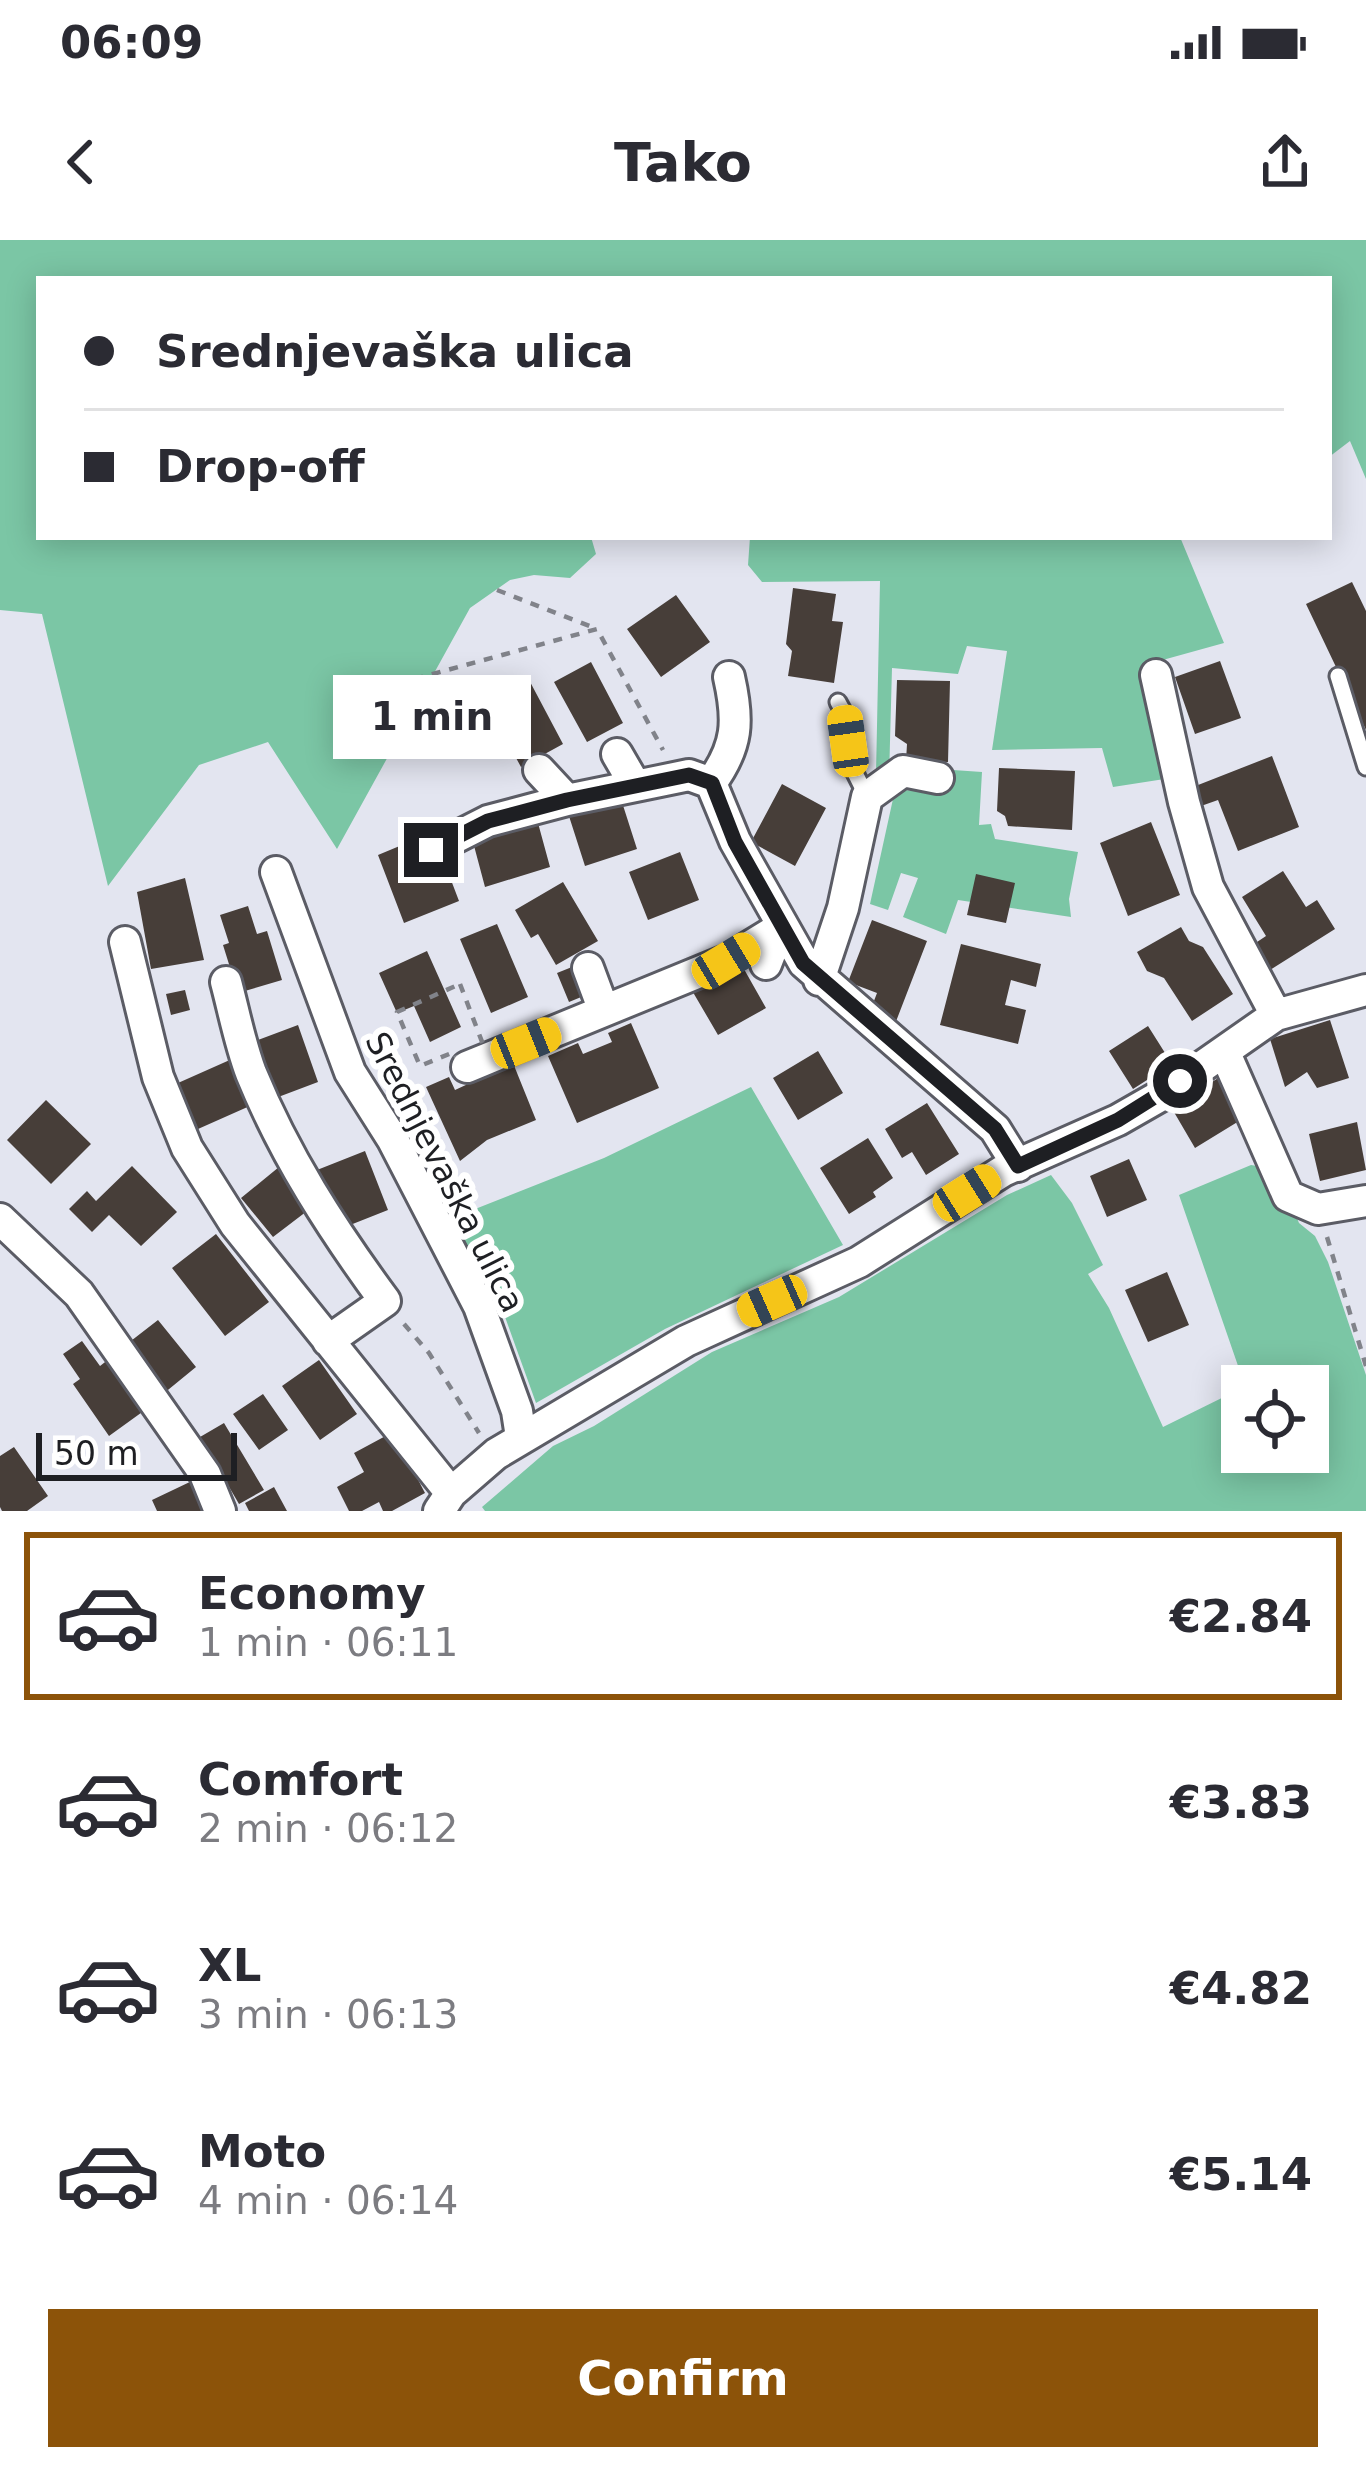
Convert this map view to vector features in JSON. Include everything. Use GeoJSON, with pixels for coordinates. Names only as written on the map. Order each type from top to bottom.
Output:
{"type":"FeatureCollection","features":[{"type":"Feature","properties":{"kind":"street"},"geometry":{"type":"LineString","coordinates":[[1156,675],[1208,887],[1276,1016]]}},
{"type":"Feature","properties":{"kind":"street"},"geometry":{"type":"LineString","coordinates":[[431,850],[567,800],[635,785],[700,779],[730,758],[736,728],[729,677]]}},
{"type":"Feature","properties":{"kind":"street"},"geometry":{"type":"LineString","coordinates":[[617,754],[635,785]]}},
{"type":"Feature","properties":{"kind":"street"},"geometry":{"type":"LineString","coordinates":[[539,770],[567,800]]}},
{"type":"Feature","properties":{"kind":"street"},"geometry":{"type":"LineString","coordinates":[[819,980],[843,908],[867,797],[903,771],[938,778]]}},
{"type":"Feature","properties":{"kind":"street"},"geometry":{"type":"LineString","coordinates":[[700,779],[780,928],[819,980],[995,1129],[1018,1166]]}},
{"type":"Feature","properties":{"kind":"street","name":"Srednjevaška ulica"},"geometry":{"type":"LineString","coordinates":[[276,872],[350,1072],[393,1140],[479,1306],[517,1411],[521,1437]]}},
{"type":"Feature","properties":{"kind":"street"},"geometry":{"type":"LineString","coordinates":[[766,964],[780,928]]}},
{"type":"Feature","properties":{"kind":"street","name":"Srednjevaška ulica"},"geometry":{"type":"LineString","coordinates":[[467,1067],[726,961],[780,928]]}},
{"type":"Feature","properties":{"kind":"street"},"geometry":{"type":"LineString","coordinates":[[124,942],[158,1077],[187,1148],[235,1224],[328,1341],[445,1502],[521,1437],[686,1340],[859,1262],[1003,1171],[1118,1120],[1276,1016],[1366,990]]}},
{"type":"Feature","properties":{"kind":"street"},"geometry":{"type":"LineString","coordinates":[[588,968],[604,1011]]}},
{"type":"Feature","properties":{"kind":"street"},"geometry":{"type":"LineString","coordinates":[[226,982],[249,1069],[273,1122],[330,1227],[385,1301],[328,1341]]}},
{"type":"Feature","properties":{"kind":"street"},"geometry":{"type":"LineString","coordinates":[[1225,1053],[1288,1196],[1318,1209],[1366,1201]]}},
{"type":"Feature","properties":{"kind":"street"},"geometry":{"type":"LineString","coordinates":[[0,1219],[79,1294],[205,1474],[220,1511]]}},
{"type":"Feature","properties":{"kind":"lane"},"geometry":{"type":"LineString","coordinates":[[1338,676],[1366,767]]}},
{"type":"Feature","properties":{"kind":"lane"},"geometry":{"type":"LineString","coordinates":[[838,702],[845,715],[852,767],[867,797]]}},
{"type":"Feature","properties":{"kind":"path"},"geometry":{"type":"LineString","coordinates":[[497,590],[597,629],[664,752],[700,779]]}},
{"type":"Feature","properties":{"kind":"path"},"geometry":{"type":"LineString","coordinates":[[345,698],[597,629]]}},
{"type":"Feature","properties":{"kind":"path"},"geometry":{"type":"LineString","coordinates":[[460,985],[484,1047],[462,1056],[467,1067],[464,1076],[454,1052],[420,1066],[397,1012],[460,985]]}},
{"type":"Feature","properties":{"kind":"path"},"geometry":{"type":"LineString","coordinates":[[1318,1209],[1366,1366]]}},
{"type":"Feature","properties":{"kind":"path"},"geometry":{"type":"LineString","coordinates":[[385,1301],[429,1353],[494,1456]]}},
{"type":"Feature","properties":{"kind":"green space"},"geometry":{"type":"Polygon","coordinates":[[[0,240],[1366,240],[1366,479],[1350,441],[1332,455],[1332,276],[36,276],[36,540],[592,540],[596,554],[570,578],[534,575],[510,580],[470,608],[337,849],[268,742],[199,765],[108,886],[42,614],[0,610],[0,240]]]}},
{"type":"Feature","properties":{"kind":"green space"},"geometry":{"type":"Polygon","coordinates":[[[750,540],[1181,540],[1224,643],[1141,666],[1171,778],[1113,787],[1102,748],[992,750],[1007,651],[967,646],[958,674],[892,668],[889,779],[876,774],[880,581],[762,582],[748,565],[750,540]]]}},
{"type":"Feature","properties":{"kind":"green space"},"geometry":{"type":"Polygon","coordinates":[[[953,770],[982,772],[979,825],[991,824],[995,839],[1078,852],[1069,899],[1071,917],[958,900],[946,934],[903,917],[918,878],[901,873],[888,910],[870,904],[893,799],[901,790],[950,792],[953,770]]]}},
{"type":"Feature","properties":{"kind":"green space"},"geometry":{"type":"Polygon","coordinates":[[[751,1087],[843,1245],[665,1329],[536,1403],[496,1292],[464,1241],[460,1215],[604,1158],[751,1087]]]}},
{"type":"Feature","properties":{"kind":"green space"},"geometry":{"type":"Polygon","coordinates":[[[1273,1162],[1299,1223],[1315,1236],[1328,1262],[1366,1375],[1366,1511],[485,1511],[482,1507],[553,1446],[594,1426],[712,1352],[839,1297],[1007,1195],[1051,1175],[1072,1203],[1103,1265],[1088,1274],[1109,1308],[1163,1427],[1221,1398],[1221,1473],[1329,1473],[1329,1365],[1238,1365],[1179,1195],[1251,1165],[1263,1167],[1273,1162]]]}},
{"type":"Feature","properties":{"kind":"building"},"geometry":{"type":"Polygon","coordinates":[[[1352,582],[1366,611],[1366,730],[1306,604],[1352,582]]]}},
{"type":"Feature","properties":{"kind":"building"},"geometry":{"type":"Polygon","coordinates":[[[793,588],[836,594],[832,621],[843,622],[834,683],[788,676],[792,651],[786,644],[793,588]]]}},
{"type":"Feature","properties":{"kind":"building"},"geometry":{"type":"Polygon","coordinates":[[[676,595],[710,642],[661,677],[627,629],[676,595]]]}},
{"type":"Feature","properties":{"kind":"building"},"geometry":{"type":"Polygon","coordinates":[[[1220,661],[1241,718],[1195,734],[1175,677],[1220,661]]]}},
{"type":"Feature","properties":{"kind":"building"},"geometry":{"type":"Polygon","coordinates":[[[591,662],[623,723],[587,742],[554,682],[591,662]]]}},
{"type":"Feature","properties":{"kind":"building"},"geometry":{"type":"Polygon","coordinates":[[[528,678],[563,744],[521,767],[485,701],[528,678]]]}},
{"type":"Feature","properties":{"kind":"building"},"geometry":{"type":"Polygon","coordinates":[[[897,680],[950,681],[948,762],[906,761],[907,744],[895,736],[897,680]]]}},
{"type":"Feature","properties":{"kind":"building"},"geometry":{"type":"Polygon","coordinates":[[[1272,756],[1299,827],[1238,851],[1218,800],[1201,806],[1193,787],[1272,756]]]}},
{"type":"Feature","properties":{"kind":"building"},"geometry":{"type":"Polygon","coordinates":[[[999,768],[1075,771],[1072,830],[1008,826],[997,811],[999,768]]]}},
{"type":"Feature","properties":{"kind":"building"},"geometry":{"type":"Polygon","coordinates":[[[782,784],[826,808],[795,866],[751,842],[782,784]]]}},
{"type":"Feature","properties":{"kind":"building"},"geometry":{"type":"Polygon","coordinates":[[[620,796],[637,849],[585,866],[568,813],[620,796]]]}},
{"type":"Feature","properties":{"kind":"building"},"geometry":{"type":"Polygon","coordinates":[[[1151,822],[1180,895],[1128,916],[1100,843],[1151,822]]]}},
{"type":"Feature","properties":{"kind":"building"},"geometry":{"type":"Polygon","coordinates":[[[538,823],[550,867],[485,887],[473,842],[538,823]]]}},
{"type":"Feature","properties":{"kind":"building"},"geometry":{"type":"Polygon","coordinates":[[[414,840],[424,867],[443,859],[459,901],[404,923],[378,855],[414,840]]]}},
{"type":"Feature","properties":{"kind":"building"},"geometry":{"type":"Polygon","coordinates":[[[680,852],[699,900],[648,920],[629,872],[680,852]]]}},
{"type":"Feature","properties":{"kind":"building"},"geometry":{"type":"Polygon","coordinates":[[[1283,871],[1306,907],[1317,900],[1335,929],[1267,972],[1251,946],[1266,936],[1242,897],[1283,871]]]}},
{"type":"Feature","properties":{"kind":"building"},"geometry":{"type":"Polygon","coordinates":[[[976,874],[1015,883],[1006,923],[967,915],[976,874]]]}},
{"type":"Feature","properties":{"kind":"building"},"geometry":{"type":"Polygon","coordinates":[[[185,878],[204,960],[151,969],[137,892],[185,878]]]}},
{"type":"Feature","properties":{"kind":"building"},"geometry":{"type":"Polygon","coordinates":[[[563,882],[598,941],[556,965],[538,934],[531,938],[515,910],[563,882]]]}},
{"type":"Feature","properties":{"kind":"building"},"geometry":{"type":"Polygon","coordinates":[[[248,906],[257,934],[267,931],[282,980],[238,993],[223,945],[229,943],[220,915],[248,906]]]}},
{"type":"Feature","properties":{"kind":"building"},"geometry":{"type":"Polygon","coordinates":[[[872,920],[927,941],[895,1024],[869,1014],[877,993],[848,982],[872,920]]]}},
{"type":"Feature","properties":{"kind":"building"},"geometry":{"type":"Polygon","coordinates":[[[497,924],[528,997],[491,1013],[460,939],[497,924]]]}},
{"type":"Feature","properties":{"kind":"building"},"geometry":{"type":"Polygon","coordinates":[[[1181,927],[1189,941],[1203,947],[1233,994],[1192,1021],[1164,978],[1147,971],[1137,952],[1181,927]]]}},
{"type":"Feature","properties":{"kind":"building"},"geometry":{"type":"Polygon","coordinates":[[[961,944],[1041,964],[1036,987],[1011,980],[1005,1005],[1026,1010],[1018,1044],[940,1025],[961,944]]]}},
{"type":"Feature","properties":{"kind":"building"},"geometry":{"type":"Polygon","coordinates":[[[427,951],[461,1027],[430,1042],[414,1006],[397,1013],[379,973],[427,951]]]}},
{"type":"Feature","properties":{"kind":"building"},"geometry":{"type":"Polygon","coordinates":[[[597,957],[608,986],[569,1002],[557,973],[597,957]]]}},
{"type":"Feature","properties":{"kind":"building"},"geometry":{"type":"Polygon","coordinates":[[[740,962],[766,1008],[718,1035],[687,982],[740,962]]]}},
{"type":"Feature","properties":{"kind":"building"},"geometry":{"type":"Polygon","coordinates":[[[185,990],[190,1010],[171,1015],[166,994],[185,990]]]}},
{"type":"Feature","properties":{"kind":"building"},"geometry":{"type":"Polygon","coordinates":[[[1330,1020],[1349,1078],[1317,1088],[1307,1072],[1285,1087],[1270,1039],[1330,1020]]]}},
{"type":"Feature","properties":{"kind":"building"},"geometry":{"type":"Polygon","coordinates":[[[631,1023],[659,1088],[577,1123],[548,1056],[578,1043],[583,1054],[612,1042],[608,1033],[631,1023]]]}},
{"type":"Feature","properties":{"kind":"building"},"geometry":{"type":"Polygon","coordinates":[[[298,1025],[318,1082],[273,1099],[253,1042],[298,1025]]]}},
{"type":"Feature","properties":{"kind":"building"},"geometry":{"type":"Polygon","coordinates":[[[1148,1026],[1172,1064],[1133,1089],[1109,1051],[1148,1026]]]}},
{"type":"Feature","properties":{"kind":"building"},"geometry":{"type":"Polygon","coordinates":[[[818,1051],[843,1093],[798,1120],[773,1078],[818,1051]]]}},
{"type":"Feature","properties":{"kind":"building"},"geometry":{"type":"Polygon","coordinates":[[[232,1059],[252,1105],[198,1129],[178,1083],[232,1059]]]}},
{"type":"Feature","properties":{"kind":"building"},"geometry":{"type":"Polygon","coordinates":[[[513,1063],[536,1120],[487,1140],[460,1161],[426,1087],[449,1077],[455,1090],[513,1063]]]}},
{"type":"Feature","properties":{"kind":"building"},"geometry":{"type":"Polygon","coordinates":[[[1220,1077],[1244,1118],[1195,1148],[1171,1107],[1220,1077]]]}},
{"type":"Feature","properties":{"kind":"building"},"geometry":{"type":"Polygon","coordinates":[[[46,1100],[91,1144],[51,1184],[7,1140],[46,1100]]]}},
{"type":"Feature","properties":{"kind":"building"},"geometry":{"type":"Polygon","coordinates":[[[927,1103],[959,1154],[926,1175],[912,1152],[902,1158],[885,1129],[927,1103]]]}},
{"type":"Feature","properties":{"kind":"building"},"geometry":{"type":"Polygon","coordinates":[[[1357,1122],[1366,1170],[1320,1181],[1309,1134],[1357,1122]]]}},
{"type":"Feature","properties":{"kind":"building"},"geometry":{"type":"Polygon","coordinates":[[[868,1138],[893,1178],[873,1192],[876,1197],[849,1214],[820,1168],[868,1138]]]}},
{"type":"Feature","properties":{"kind":"building"},"geometry":{"type":"Polygon","coordinates":[[[365,1151],[388,1210],[340,1229],[317,1170],[365,1151]]]}},
{"type":"Feature","properties":{"kind":"building"},"geometry":{"type":"Polygon","coordinates":[[[1129,1159],[1147,1200],[1107,1217],[1090,1176],[1129,1159]]]}},
{"type":"Feature","properties":{"kind":"building"},"geometry":{"type":"Polygon","coordinates":[[[132,1166],[177,1212],[141,1246],[109,1215],[92,1232],[69,1209],[87,1191],[96,1201],[132,1166]]]}},
{"type":"Feature","properties":{"kind":"building"},"geometry":{"type":"Polygon","coordinates":[[[279,1167],[311,1208],[273,1237],[241,1198],[279,1167]]]}},
{"type":"Feature","properties":{"kind":"building"},"geometry":{"type":"Polygon","coordinates":[[[216,1234],[269,1302],[225,1336],[172,1268],[216,1234]]]}},
{"type":"Feature","properties":{"kind":"building"},"geometry":{"type":"Polygon","coordinates":[[[1167,1272],[1189,1325],[1148,1342],[1125,1290],[1167,1272]]]}},
{"type":"Feature","properties":{"kind":"building"},"geometry":{"type":"Polygon","coordinates":[[[158,1320],[196,1367],[163,1394],[127,1344],[158,1320]]]}},
{"type":"Feature","properties":{"kind":"building"},"geometry":{"type":"Polygon","coordinates":[[[82,1341],[100,1366],[109,1359],[145,1410],[109,1436],[73,1384],[80,1379],[63,1354],[82,1341]]]}},
{"type":"Feature","properties":{"kind":"building"},"geometry":{"type":"Polygon","coordinates":[[[319,1360],[357,1414],[320,1440],[282,1386],[319,1360]]]}},
{"type":"Feature","properties":{"kind":"building"},"geometry":{"type":"Polygon","coordinates":[[[263,1394],[288,1430],[259,1450],[233,1414],[263,1394]]]}},
{"type":"Feature","properties":{"kind":"building"},"geometry":{"type":"Polygon","coordinates":[[[224,1423],[264,1490],[239,1504],[200,1437],[224,1423]]]}},
{"type":"Feature","properties":{"kind":"building"},"geometry":{"type":"Polygon","coordinates":[[[393,1432],[425,1493],[392,1511],[383,1511],[379,1502],[362,1511],[349,1511],[337,1487],[364,1472],[354,1453],[393,1432]]]}},
{"type":"Feature","properties":{"kind":"building"},"geometry":{"type":"Polygon","coordinates":[[[14,1447],[48,1496],[27,1511],[2,1511],[0,1507],[0,1456],[14,1447]]]}},
{"type":"Feature","properties":{"kind":"building"},"geometry":{"type":"Polygon","coordinates":[[[194,1480],[208,1511],[157,1511],[152,1500],[194,1480]]]}},
{"type":"Feature","properties":{"kind":"building"},"geometry":{"type":"Polygon","coordinates":[[[274,1487],[287,1511],[249,1511],[245,1503],[274,1487]]]}},
{"type":"Feature","properties":{"kind":"route"},"geometry":{"type":"LineString","coordinates":[[431,850],[488,821],[689,775],[712,783],[735,842],[803,963],[995,1129],[1018,1166],[1118,1120],[1180,1081]]}}]}
